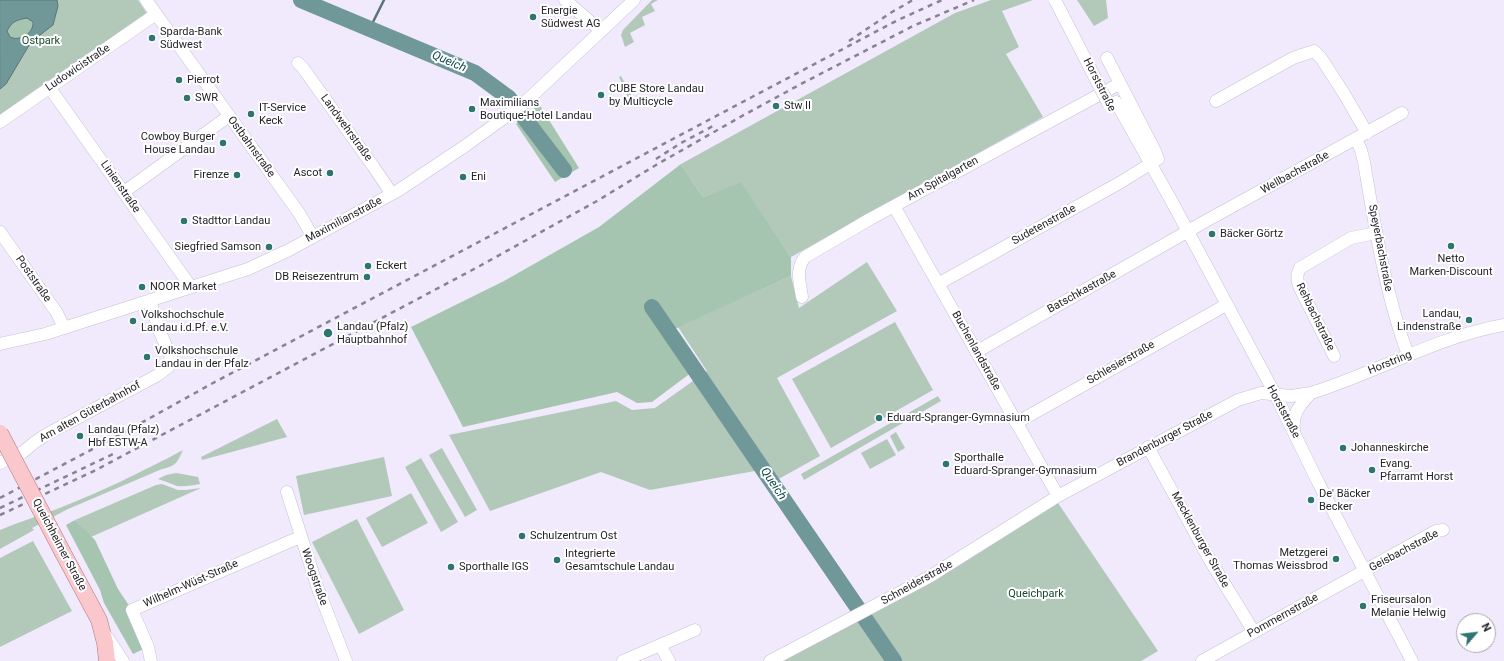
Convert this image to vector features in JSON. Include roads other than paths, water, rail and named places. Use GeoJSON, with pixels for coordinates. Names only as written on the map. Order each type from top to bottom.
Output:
{"type":"FeatureCollection","features":[{"type":"Feature","properties":{"kind":"main road","name":"Queichheimer Straße"},"geometry":{"type":"LineString","coordinates":[[0,433],[99,620],[103,631],[107,661]]}},
{"type":"Feature","properties":{"kind":"street","name":"Ostbahnstraße"},"geometry":{"type":"LineString","coordinates":[[146,0],[299,213],[313,237]]}},
{"type":"Feature","properties":{"kind":"street"},"geometry":{"type":"LineString","coordinates":[[565,0],[601,31]]}},
{"type":"Feature","properties":{"kind":"street","name":"Maximilianstraße"},"geometry":{"type":"LineString","coordinates":[[0,344],[45,334],[248,269],[313,237],[417,179],[507,116],[534,94],[634,0]]}},
{"type":"Feature","properties":{"kind":"street","name":"Horststraße"},"geometry":{"type":"LineString","coordinates":[[1055,0],[1113,103]]}},
{"type":"Feature","properties":{"kind":"street","name":"Horststraße"},"geometry":{"type":"LineString","coordinates":[[1064,0],[1132,144],[1150,165],[1275,394],[1319,484],[1412,661]]}},
{"type":"Feature","properties":{"kind":"street","name":"Ludowicistraße"},"geometry":{"type":"LineString","coordinates":[[0,122],[156,14]]}},
{"type":"Feature","properties":{"kind":"street"},"geometry":{"type":"LineString","coordinates":[[1216,101],[1293,58],[1314,51],[1321,58],[1367,133]]}},
{"type":"Feature","properties":{"kind":"street","name":"Horststraße"},"geometry":{"type":"LineString","coordinates":[[1107,58],[1119,84],[1155,151],[1158,159],[1150,165]]}},
{"type":"Feature","properties":{"kind":"street","name":"Landwehrstraße"},"geometry":{"type":"LineString","coordinates":[[298,63],[367,156],[392,194]]}},
{"type":"Feature","properties":{"kind":"street","name":"Am Spitalgarten"},"geometry":{"type":"LineString","coordinates":[[802,297],[798,271],[800,264],[805,257],[894,206],[1119,84]]}},
{"type":"Feature","properties":{"kind":"street","name":"Linienstraße"},"geometry":{"type":"LineString","coordinates":[[49,87],[191,287]]}},
{"type":"Feature","properties":{"kind":"street","name":"Wellbachstraße"},"geometry":{"type":"LineString","coordinates":[[1187,232],[1402,113]]}},
{"type":"Feature","properties":{"kind":"street"},"geometry":{"type":"LineString","coordinates":[[124,192],[229,116]]}},
{"type":"Feature","properties":{"kind":"street","name":"Speyerbachstraße"},"geometry":{"type":"LineString","coordinates":[[1356,139],[1364,162],[1376,233],[1393,311],[1408,356]]}},
{"type":"Feature","properties":{"kind":"street","name":"Sudetenstraße"},"geometry":{"type":"LineString","coordinates":[[938,284],[1150,165]]}},
{"type":"Feature","properties":{"kind":"street","name":"Buchenlandstraße"},"geometry":{"type":"LineString","coordinates":[[894,206],[1058,496]]}},
{"type":"Feature","properties":{"kind":"street","name":"Poststraße"},"geometry":{"type":"LineString","coordinates":[[0,232],[57,313],[64,328]]}},
{"type":"Feature","properties":{"kind":"street","name":"Batschkastraße"},"geometry":{"type":"LineString","coordinates":[[976,352],[1187,232]]}},
{"type":"Feature","properties":{"kind":"street","name":"Rehbachstraße"},"geometry":{"type":"LineString","coordinates":[[1334,356],[1300,288],[1297,280],[1298,273],[1300,268],[1351,238],[1376,233]]}},
{"type":"Feature","properties":{"kind":"street","name":"Am alten Güterbahnhof"},"geometry":{"type":"LineString","coordinates":[[0,464],[23,452],[49,433],[158,375],[168,367],[171,354],[159,330],[150,300]]}},
{"type":"Feature","properties":{"kind":"street","name":"Schlesierstraße"},"geometry":{"type":"LineString","coordinates":[[1016,423],[1226,305]]}},
{"type":"Feature","properties":{"kind":"street","name":"Horstring"},"geometry":{"type":"LineString","coordinates":[[1275,394],[1291,396],[1311,393],[1462,336],[1504,325]]}},
{"type":"Feature","properties":{"kind":"street","name":"Brandenburger Straße"},"geometry":{"type":"LineString","coordinates":[[1058,496],[1148,447],[1244,398],[1261,393],[1275,394]]}},
{"type":"Feature","properties":{"kind":"street"},"geometry":{"type":"LineString","coordinates":[[1294,431],[1293,422],[1298,407],[1311,393]]}},
{"type":"Feature","properties":{"kind":"street","name":"Mecklenburger Straße"},"geometry":{"type":"LineString","coordinates":[[1148,447],[1208,557],[1254,632]]}},
{"type":"Feature","properties":{"kind":"street","name":"Woogstraße"},"geometry":{"type":"LineString","coordinates":[[287,492],[300,537],[329,619],[346,661]]}},
{"type":"Feature","properties":{"kind":"street","name":"Schneiderstraße"},"geometry":{"type":"LineString","coordinates":[[770,661],[871,609],[945,568],[1058,496]]}},
{"type":"Feature","properties":{"kind":"street","name":"Geisbachstraße"},"geometry":{"type":"LineString","coordinates":[[1365,571],[1436,531],[1443,530]]}},
{"type":"Feature","properties":{"kind":"street","name":"Wilhelm-Wüst-Straße"},"geometry":{"type":"LineString","coordinates":[[151,661],[148,647],[132,610],[300,537]]}},
{"type":"Feature","properties":{"kind":"street","name":"Pommernstraße"},"geometry":{"type":"LineString","coordinates":[[1202,661],[1365,571]]}},
{"type":"Feature","properties":{"kind":"street"},"geometry":{"type":"LineString","coordinates":[[626,660],[695,630]]}},
{"type":"Feature","properties":{"kind":"street"},"geometry":{"type":"LineString","coordinates":[[103,631],[123,661]]}},
{"type":"Feature","properties":{"kind":"street"},"geometry":{"type":"LineString","coordinates":[[660,645],[669,661]]}},
{"type":"Feature","properties":{"kind":"waterway","name":"Queich"},"geometry":{"type":"LineString","coordinates":[[301,0],[475,73],[509,98],[564,170]]}},
{"type":"Feature","properties":{"kind":"waterway"},"geometry":{"type":"LineString","coordinates":[[370,28],[384,0]]}},
{"type":"Feature","properties":{"kind":"waterway","name":"Queich"},"geometry":{"type":"LineString","coordinates":[[652,307],[894,661]]}},
{"type":"Feature","properties":{"kind":"railway"},"geometry":{"type":"LineString","coordinates":[[849,41],[892,12],[913,0]]}},
{"type":"Feature","properties":{"kind":"railway"},"geometry":{"type":"LineString","coordinates":[[0,498],[123,433],[213,383],[752,97],[896,21],[942,0]]}},
{"type":"Feature","properties":{"kind":"railway"},"geometry":{"type":"LineString","coordinates":[[0,515],[94,471],[476,268],[597,201],[656,165],[801,84],[913,26],[974,0]]}},
{"type":"Feature","properties":{"kind":"railway"},"geometry":{"type":"LineString","coordinates":[[656,159],[681,143],[715,125]]}},
{"type":"Feature","properties":{"kind":"railway"},"geometry":{"type":"LineString","coordinates":[[0,508],[113,454]]}},
{"type":"Feature","properties":{"kind":"place","name":"Energie Südwest AG"},"geometry":{"type":"Point","coordinates":[533,17]}},
{"type":"Feature","properties":{"kind":"place","name":"Sparda-Bank Südwest"},"geometry":{"type":"Point","coordinates":[152,38]}},
{"type":"Feature","properties":{"kind":"place","name":"Pierrot"},"geometry":{"type":"Point","coordinates":[179,80]}},
{"type":"Feature","properties":{"kind":"place","name":"CUBE Store Landau by Multicycle"},"geometry":{"type":"Point","coordinates":[601,95]}},
{"type":"Feature","properties":{"kind":"place","name":"SWR"},"geometry":{"type":"Point","coordinates":[187,98]}},
{"type":"Feature","properties":{"kind":"place","name":"Stw II"},"geometry":{"type":"Point","coordinates":[776,106]}},
{"type":"Feature","properties":{"kind":"place","name":"Maximilians Boutique-Hotel Landau"},"geometry":{"type":"Point","coordinates":[472,109]}},
{"type":"Feature","properties":{"kind":"place","name":"IT-Service Keck"},"geometry":{"type":"Point","coordinates":[251,114]}},
{"type":"Feature","properties":{"kind":"place","name":"Cowboy Burger House Landau"},"geometry":{"type":"Point","coordinates":[223,143]}},
{"type":"Feature","properties":{"kind":"place","name":"Ascot"},"geometry":{"type":"Point","coordinates":[330,173]}},
{"type":"Feature","properties":{"kind":"place","name":"Firenze"},"geometry":{"type":"Point","coordinates":[237,175]}},
{"type":"Feature","properties":{"kind":"place","name":"Eni"},"geometry":{"type":"Point","coordinates":[463,177]}},
{"type":"Feature","properties":{"kind":"place","name":"Stadttor Landau"},"geometry":{"type":"Point","coordinates":[184,221]}},
{"type":"Feature","properties":{"kind":"place","name":"Bäcker Görtz"},"geometry":{"type":"Point","coordinates":[1212,234]}},
{"type":"Feature","properties":{"kind":"place","name":"Netto Marken-Discount"},"geometry":{"type":"Point","coordinates":[1451,246]}},
{"type":"Feature","properties":{"kind":"place","name":"Siegfried Samson"},"geometry":{"type":"Point","coordinates":[269,247]}},
{"type":"Feature","properties":{"kind":"place","name":"Eckert"},"geometry":{"type":"Point","coordinates":[368,266]}},
{"type":"Feature","properties":{"kind":"place","name":"DB Reisezentrum"},"geometry":{"type":"Point","coordinates":[367,277]}},
{"type":"Feature","properties":{"kind":"place","name":"NOOR Market"},"geometry":{"type":"Point","coordinates":[142,287]}},
{"type":"Feature","properties":{"kind":"place","name":"Landau, Lindenstraße"},"geometry":{"type":"Point","coordinates":[1469,320]}},
{"type":"Feature","properties":{"kind":"place","name":"Volkshochschule Landau i.d.Pf. e.V."},"geometry":{"type":"Point","coordinates":[133,321]}},
{"type":"Feature","properties":{"kind":"place","name":"Landau (Pfalz) Hauptbahnhof"},"geometry":{"type":"Point","coordinates":[328,333]}},
{"type":"Feature","properties":{"kind":"place","name":"Volkshochschule Landau in der Pfalz"},"geometry":{"type":"Point","coordinates":[147,357]}},
{"type":"Feature","properties":{"kind":"place","name":"Eduard-Spranger-Gymnasium"},"geometry":{"type":"Point","coordinates":[879,418]}},
{"type":"Feature","properties":{"kind":"place","name":"Landau (Pfalz) Hbf ESTW-A"},"geometry":{"type":"Point","coordinates":[80,436]}},
{"type":"Feature","properties":{"kind":"place","name":"Johanneskirche"},"geometry":{"type":"Point","coordinates":[1343,448]}},
{"type":"Feature","properties":{"kind":"place","name":"Sporthalle Eduard-Spranger-Gymnasium"},"geometry":{"type":"Point","coordinates":[946,464]}},
{"type":"Feature","properties":{"kind":"place","name":"Evang. Pfarramt Horst"},"geometry":{"type":"Point","coordinates":[1372,470]}},
{"type":"Feature","properties":{"kind":"place","name":"De' Bäcker Becker"},"geometry":{"type":"Point","coordinates":[1311,500]}},
{"type":"Feature","properties":{"kind":"place","name":"Schulzentrum Ost"},"geometry":{"type":"Point","coordinates":[522,536]}},
{"type":"Feature","properties":{"kind":"place","name":"Metzgerei Thomas Weissbrod"},"geometry":{"type":"Point","coordinates":[1336,559]}},
{"type":"Feature","properties":{"kind":"place","name":"Integrierte Gesamtschule Landau"},"geometry":{"type":"Point","coordinates":[557,560]}},
{"type":"Feature","properties":{"kind":"place","name":"Sporthalle IGS"},"geometry":{"type":"Point","coordinates":[451,567]}},
{"type":"Feature","properties":{"kind":"place","name":"Friseursalon Melanie Helwig"},"geometry":{"type":"Point","coordinates":[1363,606]}},
{"type":"Feature","properties":{"kind":"park label","name":"Ostpark"},"geometry":{"type":"Point","coordinates":[41,41]}},
{"type":"Feature","properties":{"kind":"park label","name":"Queichpark"},"geometry":{"type":"Point","coordinates":[1036,594]}}]}
